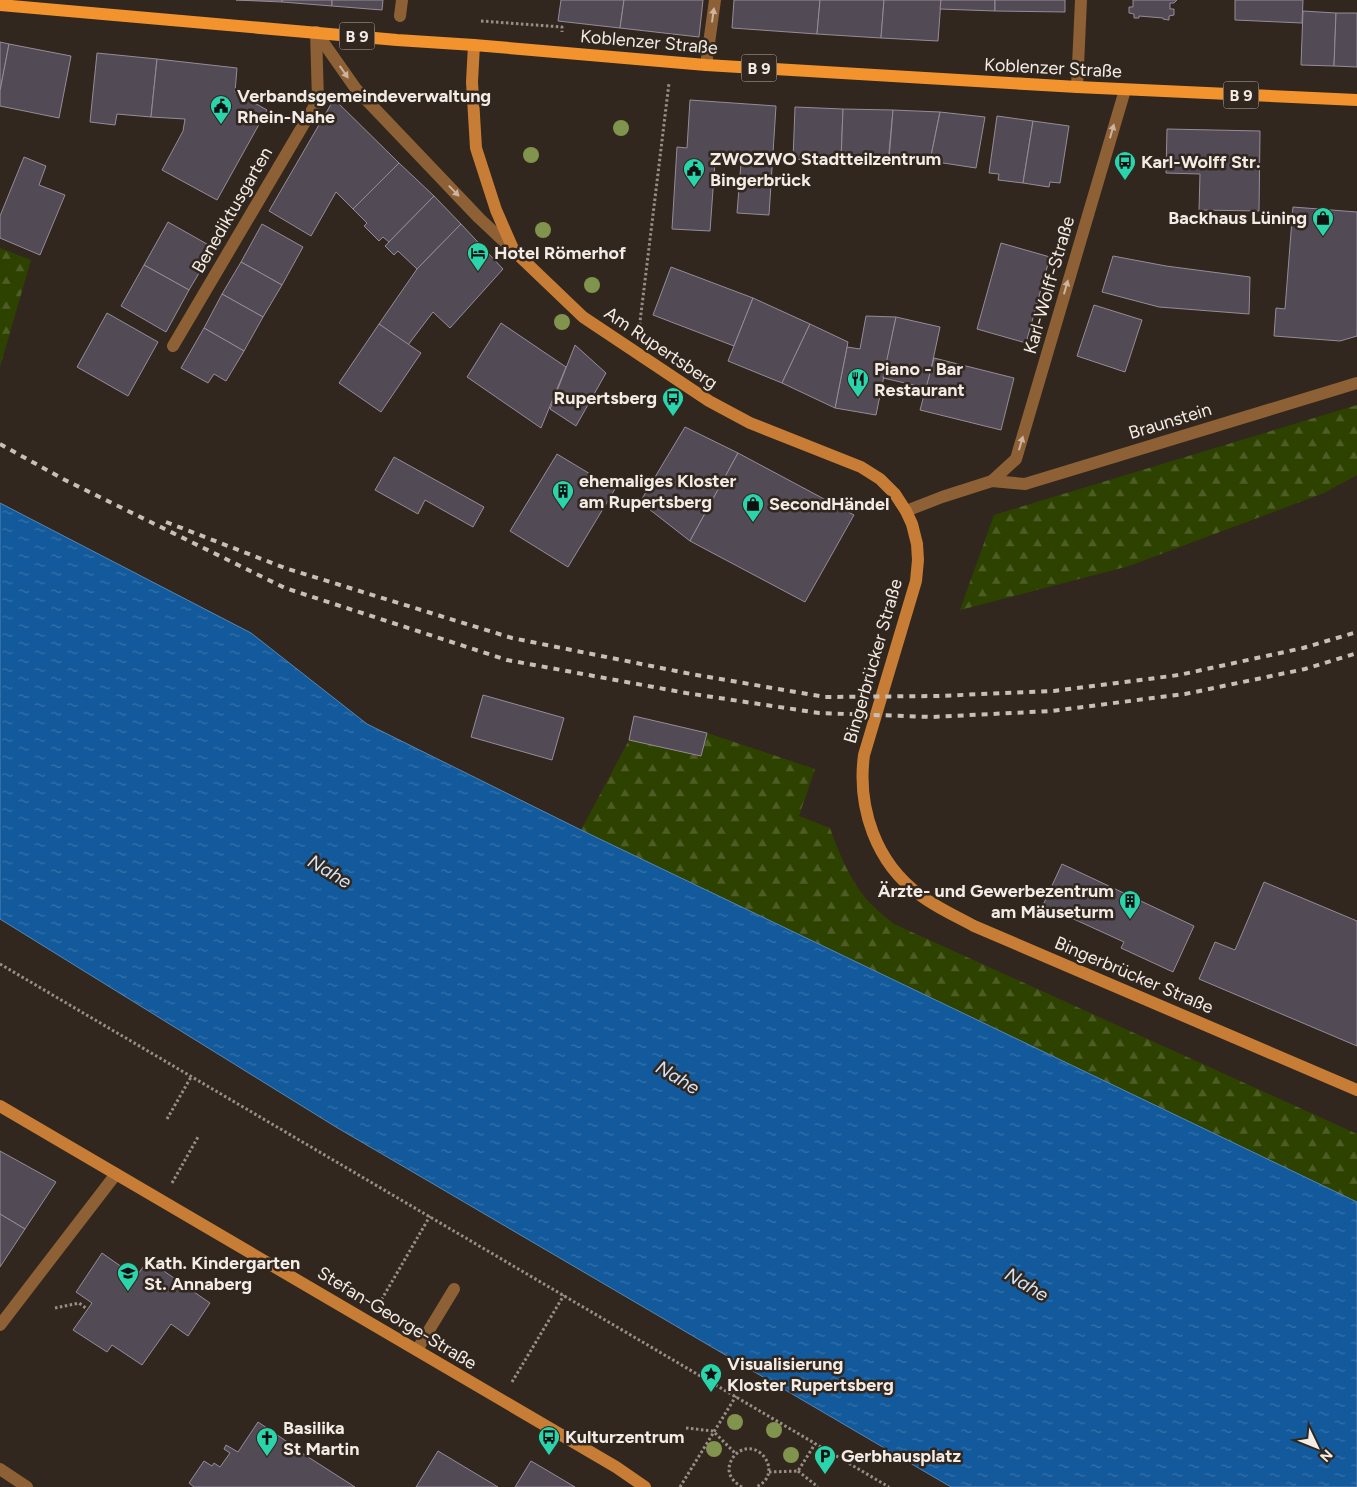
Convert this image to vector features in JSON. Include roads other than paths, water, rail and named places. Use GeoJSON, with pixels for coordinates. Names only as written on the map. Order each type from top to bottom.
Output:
{"type":"FeatureCollection","features":[{"type":"Feature","properties":{"kind":"main road","name":"Koblenzer Straße"},"geometry":{"type":"LineString","coordinates":[[0,5],[706,65],[1124,90],[1357,100]]}},
{"type":"Feature","properties":{"kind":"main road","name":"Am Rupertsberg"},"geometry":{"type":"LineString","coordinates":[[474,45],[472,82],[476,148],[496,210],[514,251],[583,317],[636,354],[709,401],[750,423],[861,467],[880,479],[906,511]]}},
{"type":"Feature","properties":{"kind":"main road","name":"Bingerbrücker Straße"},"geometry":{"type":"LineString","coordinates":[[906,511],[912,524],[917,544],[916,581],[864,755],[862,781],[865,810],[871,829],[879,848],[890,866],[904,882],[920,895],[940,908],[992,934],[1357,1090]]}},
{"type":"Feature","properties":{"kind":"main road","name":"Stefan-George-Straße"},"geometry":{"type":"LineString","coordinates":[[0,1106],[616,1467],[645,1487]]}},
{"type":"Feature","properties":{"kind":"street"},"geometry":{"type":"LineString","coordinates":[[400,16],[402,0]]}},
{"type":"Feature","properties":{"kind":"street"},"geometry":{"type":"LineString","coordinates":[[706,65],[715,0]]}},
{"type":"Feature","properties":{"kind":"street"},"geometry":{"type":"LineString","coordinates":[[1077,87],[1081,0]]}},
{"type":"Feature","properties":{"kind":"street"},"geometry":{"type":"LineString","coordinates":[[316,32],[356,88],[479,218],[514,251]]}},
{"type":"Feature","properties":{"kind":"street","name":"Benediktusgarten"},"geometry":{"type":"LineString","coordinates":[[173,346],[318,100],[316,32]]}},
{"type":"Feature","properties":{"kind":"street","name":"Karl-Wolff-Straße"},"geometry":{"type":"LineString","coordinates":[[992,481],[1016,459],[1124,90]]}},
{"type":"Feature","properties":{"kind":"street","name":"Braunstein"},"geometry":{"type":"LineString","coordinates":[[992,481],[1025,484],[1357,384]]}},
{"type":"Feature","properties":{"kind":"street"},"geometry":{"type":"LineString","coordinates":[[906,511],[992,481]]}},
{"type":"Feature","properties":{"kind":"street"},"geometry":{"type":"LineString","coordinates":[[0,1324],[116,1174]]}},
{"type":"Feature","properties":{"kind":"street"},"geometry":{"type":"LineString","coordinates":[[417,1350],[454,1289]]}},
{"type":"Feature","properties":{"kind":"street"},"geometry":{"type":"LineString","coordinates":[[0,1469],[27,1487]]}},
{"type":"Feature","properties":{"kind":"water","name":"Nahe"},"geometry":{"type":"Polygon","coordinates":[[[0,503],[251,633],[367,724],[581,830],[1357,1202],[1357,1487],[951,1487],[336,1127],[0,919],[0,503]]]}},
{"type":"Feature","properties":{"kind":"railway"},"geometry":{"type":"LineString","coordinates":[[0,444],[65,480],[285,588],[507,660],[686,693],[819,713],[932,717],[1051,711],[1185,694],[1305,669],[1357,653]]}},
{"type":"Feature","properties":{"kind":"railway"},"geometry":{"type":"LineString","coordinates":[[166,522],[285,568],[512,638],[691,674],[825,697],[937,696],[1054,691],[1179,675],[1303,648],[1357,632]]}},
{"type":"Feature","properties":{"kind":"place","name":"Verbandsgemeindeverwaltung Rhein-Nahe"},"geometry":{"type":"Point","coordinates":[221,125]}},
{"type":"Feature","properties":{"kind":"place","name":"Karl-Wolff Str."},"geometry":{"type":"Point","coordinates":[1125,181]}},
{"type":"Feature","properties":{"kind":"place","name":"ZWOZWO Stadtteilzentrum Bingerbrück"},"geometry":{"type":"Point","coordinates":[694,188]}},
{"type":"Feature","properties":{"kind":"place","name":"Backhaus Lüning"},"geometry":{"type":"Point","coordinates":[1323,237]}},
{"type":"Feature","properties":{"kind":"place","name":"Hotel Römerhof"},"geometry":{"type":"Point","coordinates":[478,272]}},
{"type":"Feature","properties":{"kind":"place","name":"Piano - Bar Restaurant"},"geometry":{"type":"Point","coordinates":[858,398]}},
{"type":"Feature","properties":{"kind":"place","name":"Rupertsberg"},"geometry":{"type":"Point","coordinates":[673,417]}},
{"type":"Feature","properties":{"kind":"place","name":"ehemaliges Kloster am Rupertsberg"},"geometry":{"type":"Point","coordinates":[563,510]}},
{"type":"Feature","properties":{"kind":"place","name":"SecondHändel"},"geometry":{"type":"Point","coordinates":[753,523]}},
{"type":"Feature","properties":{"kind":"place","name":"Ärzte- und Gewerbezentrum am Mäuseturm"},"geometry":{"type":"Point","coordinates":[1130,920]}},
{"type":"Feature","properties":{"kind":"place","name":"Kath. Kindergarten St. Annaberg"},"geometry":{"type":"Point","coordinates":[128,1292]}},
{"type":"Feature","properties":{"kind":"place","name":"Visualisierung Kloster Rupertsberg"},"geometry":{"type":"Point","coordinates":[711,1393]}},
{"type":"Feature","properties":{"kind":"place","name":"Kulturzentrum"},"geometry":{"type":"Point","coordinates":[549,1456]}},
{"type":"Feature","properties":{"kind":"place","name":"Basilika St Martin"},"geometry":{"type":"Point","coordinates":[267,1457]}},
{"type":"Feature","properties":{"kind":"place","name":"Gerbhausplatz"},"geometry":{"type":"Point","coordinates":[825,1475]}}]}
